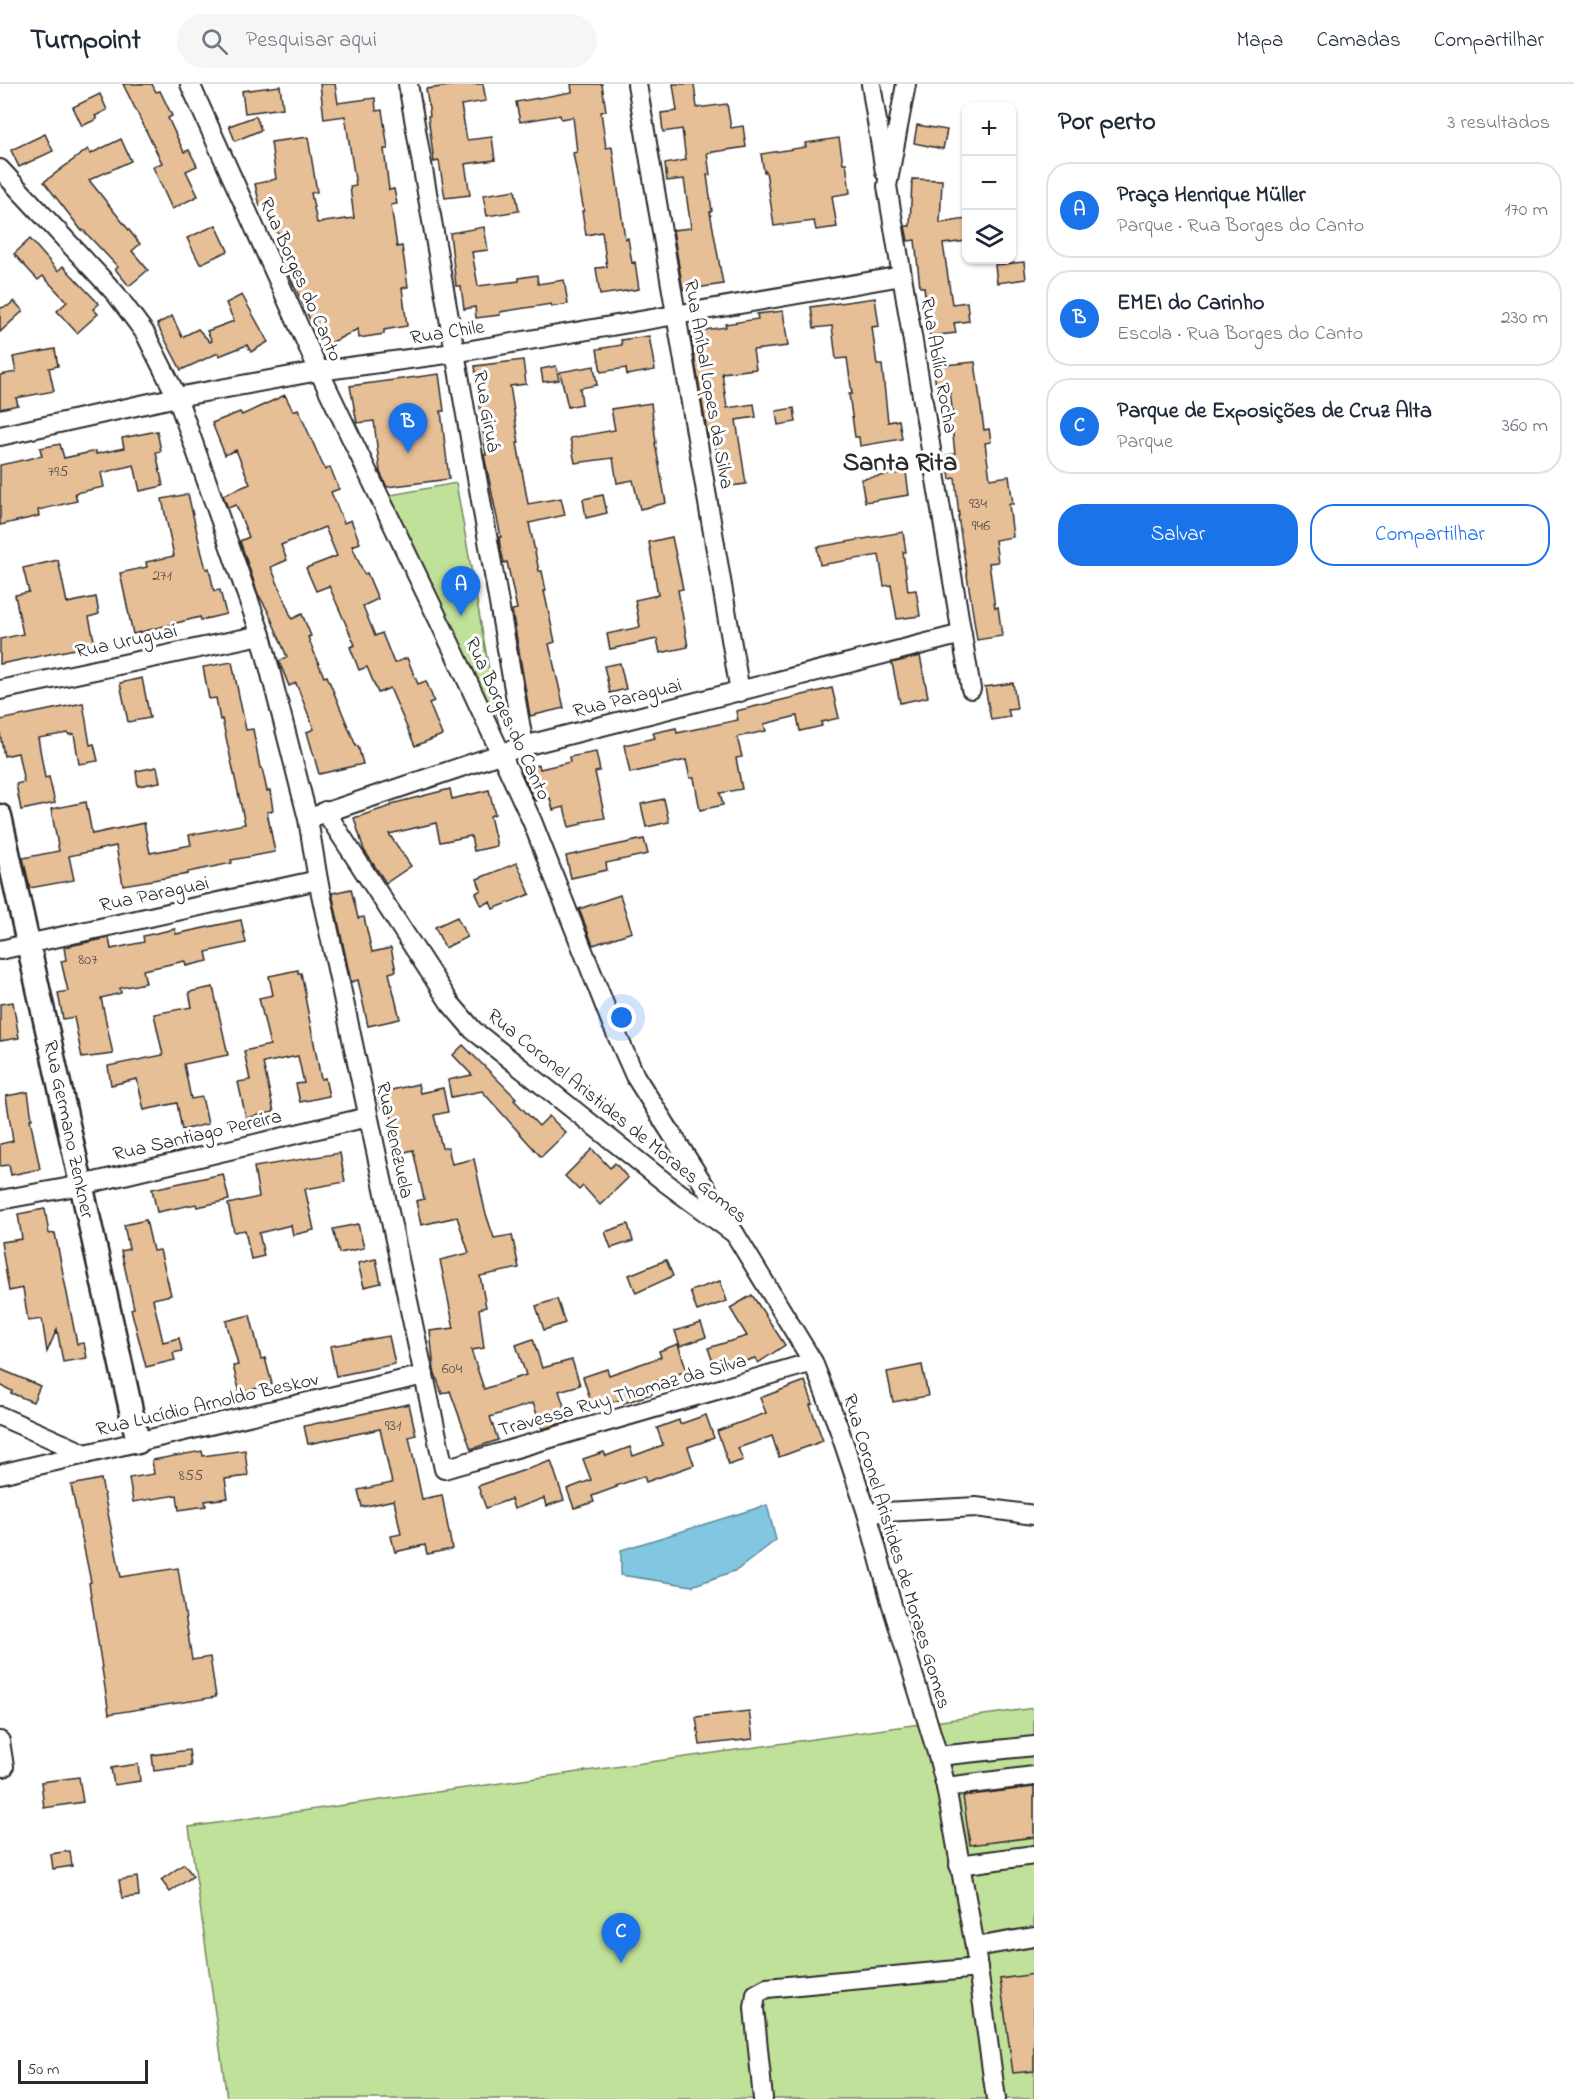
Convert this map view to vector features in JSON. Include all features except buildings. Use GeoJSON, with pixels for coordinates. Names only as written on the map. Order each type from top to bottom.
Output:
{"type":"FeatureCollection","features":[{"type":"Feature","properties":{"kind":"street","name":"Rua Borges do Canto"},"geometry":{"type":"LineString","coordinates":[[190,84],[319,371],[532,821],[634,1076],[735,1234]]}},
{"type":"Feature","properties":{"kind":"street","name":"Rua Giruá"},"geometry":{"type":"LineString","coordinates":[[408,84],[524,746]]}},
{"type":"Feature","properties":{"kind":"street","name":"Rua Aníbal Lopes da Silva"},"geometry":{"type":"LineString","coordinates":[[637,84],[740,692]]}},
{"type":"Feature","properties":{"kind":"street"},"geometry":{"type":"LineString","coordinates":[[871,84],[887,186]]}},
{"type":"Feature","properties":{"kind":"street","name":"Rua Abílio Rocha"},"geometry":{"type":"LineString","coordinates":[[906,84],[887,186],[972,689]]}},
{"type":"Feature","properties":{"kind":"street"},"geometry":{"type":"LineString","coordinates":[[2,175],[116,294],[145,333],[177,397],[261,634],[308,819]]}},
{"type":"Feature","properties":{"kind":"street","name":"Rua Chile"},"geometry":{"type":"LineString","coordinates":[[0,436],[177,397],[319,371],[454,353],[902,276]]}},
{"type":"Feature","properties":{"kind":"street","name":"Rua Uruguai"},"geometry":{"type":"LineString","coordinates":[[0,690],[261,634]]}},
{"type":"Feature","properties":{"kind":"street","name":"Rua Paraguai"},"geometry":{"type":"LineString","coordinates":[[308,819],[524,746],[962,634]]}},
{"type":"Feature","properties":{"kind":"street","name":"Rua Coronel Aristides de Moraes Gomes"},"geometry":{"type":"LineString","coordinates":[[326,812],[450,1003],[473,1030],[666,1184],[735,1234],[813,1362],[838,1426],[867,1513],[946,1787],[975,1947],[996,2099]]}},
{"type":"Feature","properties":{"kind":"street","name":"Rua Germano Zenkner"},"geometry":{"type":"LineString","coordinates":[[0,816],[138,1442]]}},
{"type":"Feature","properties":{"kind":"street","name":"Rua Venezuela"},"geometry":{"type":"LineString","coordinates":[[308,819],[318,880],[444,1469]]}},
{"type":"Feature","properties":{"kind":"street","name":"Rua Paraguai"},"geometry":{"type":"LineString","coordinates":[[0,950],[318,880]]}},
{"type":"Feature","properties":{"kind":"street","name":"Rua Santiago Pereira"},"geometry":{"type":"LineString","coordinates":[[0,1200],[82,1185],[368,1117]]}},
{"type":"Feature","properties":{"kind":"street","name":"Travessa Ruy Thomaz da Silva"},"geometry":{"type":"LineString","coordinates":[[444,1469],[813,1362]]}},
{"type":"Feature","properties":{"kind":"street","name":"Rua Lucídio Arnoldo Beskov"},"geometry":{"type":"LineString","coordinates":[[0,1474],[424,1375]]}},
{"type":"Feature","properties":{"kind":"street"},"geometry":{"type":"LineString","coordinates":[[0,1416],[86,1454]]}},
{"type":"Feature","properties":{"kind":"street"},"geometry":{"type":"LineString","coordinates":[[867,1513],[975,1507],[1034,1515]]}},
{"type":"Feature","properties":{"kind":"street"},"geometry":{"type":"LineString","coordinates":[[0,1741],[4,1767]]}},
{"type":"Feature","properties":{"kind":"street"},"geometry":{"type":"LineString","coordinates":[[938,1756],[1034,1746]]}},
{"type":"Feature","properties":{"kind":"street"},"geometry":{"type":"LineString","coordinates":[[946,1787],[1034,1776]]}},
{"type":"Feature","properties":{"kind":"street"},"geometry":{"type":"LineString","coordinates":[[959,1865],[1034,1855]]}},
{"type":"Feature","properties":{"kind":"street"},"geometry":{"type":"LineString","coordinates":[[975,1947],[1034,1937]]}},
{"type":"Feature","properties":{"kind":"street"},"geometry":{"type":"LineString","coordinates":[[763,2099],[754,2008],[756,1994],[767,1988],[978,1968]]}},
{"type":"Feature","properties":{"kind":"green space"},"geometry":{"type":"Polygon","coordinates":[[[456,483],[501,737],[385,496],[456,483]]]}},
{"type":"Feature","properties":{"kind":"green space"},"geometry":{"type":"Polygon","coordinates":[[[1034,1708],[1034,2099],[227,2099],[189,1827],[1034,1708]]]}},
{"type":"Feature","properties":{"kind":"water"},"geometry":{"type":"Polygon","coordinates":[[[767,1505],[776,1540],[737,1570],[692,1586],[621,1575],[621,1550],[767,1505]]]}},
{"type":"Feature","properties":{"kind":"place","name":"EMEI do Carinho"},"geometry":{"type":"Point","coordinates":[408,453]}},
{"type":"Feature","properties":{"kind":"place","name":"Praça Henrique Müller"},"geometry":{"type":"Point","coordinates":[461,616]}},
{"type":"Feature","properties":{"kind":"place","name":"Parque de Exposições de Cruz Alta"},"geometry":{"type":"Point","coordinates":[621,1963]}},
{"type":"Feature","properties":{"kind":"district","name":"Santa Rita"},"geometry":{"type":"Point","coordinates":[900,461]}}]}
